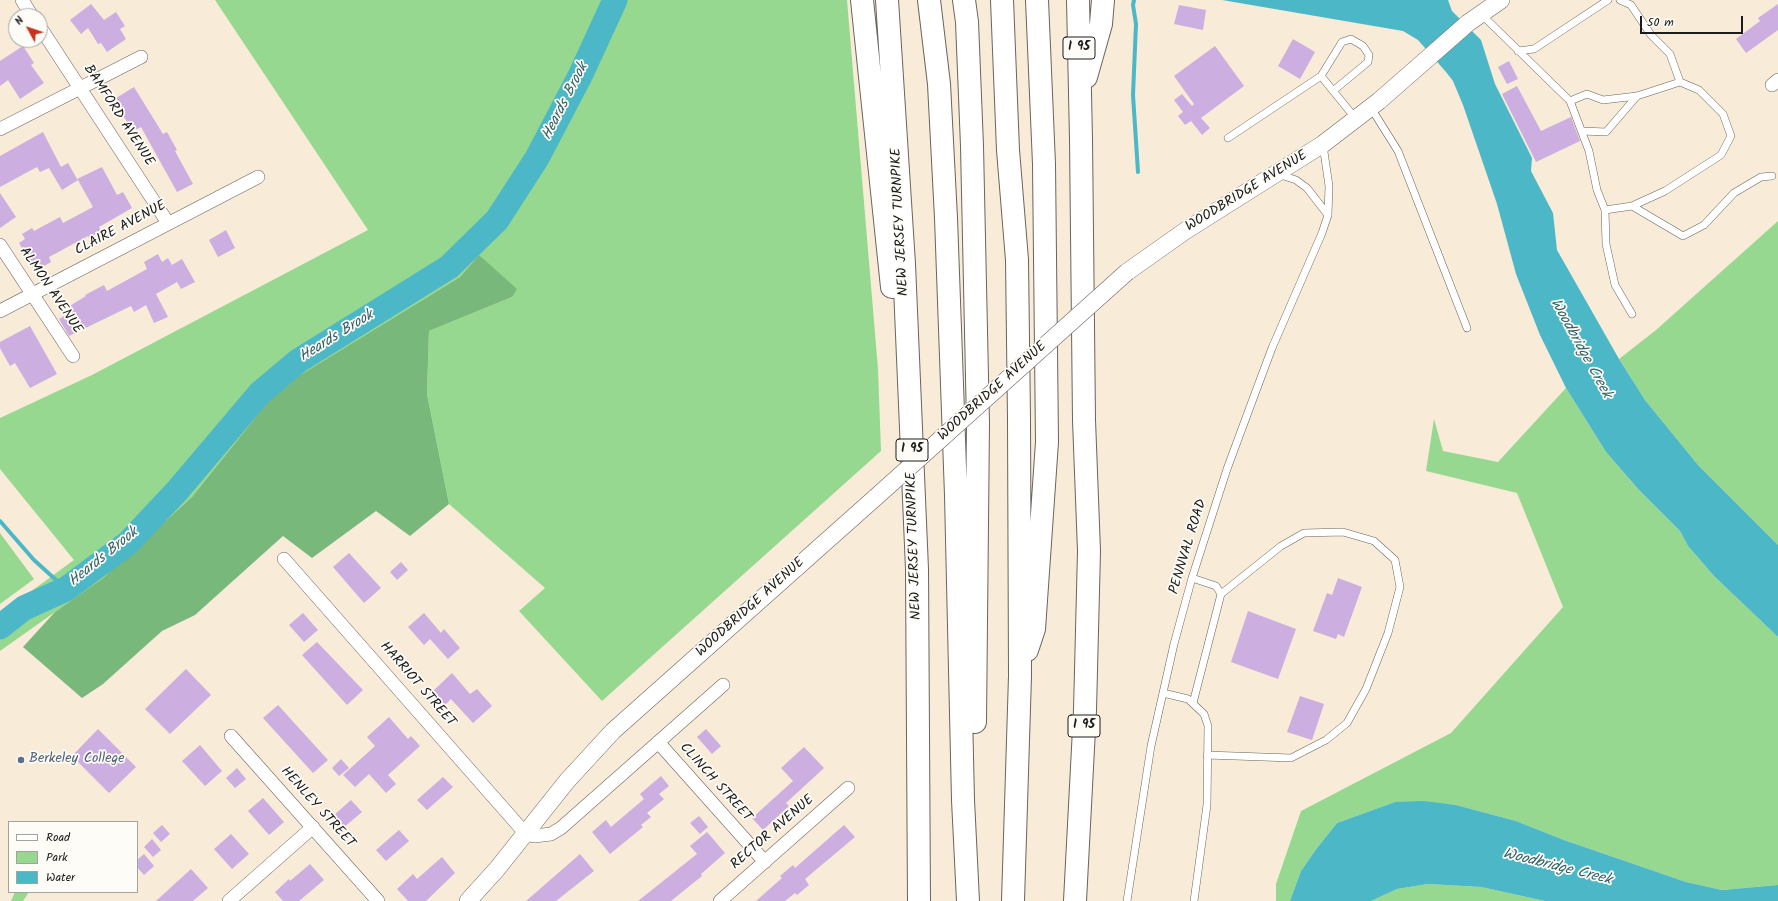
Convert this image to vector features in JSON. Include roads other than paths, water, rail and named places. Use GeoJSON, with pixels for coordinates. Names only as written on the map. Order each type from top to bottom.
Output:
{"type":"FeatureCollection","features":[{"type":"Feature","properties":{"kind":"highway"},"geometry":{"type":"LineString","coordinates":[[862,0],[884,218],[911,424]]}},
{"type":"Feature","properties":{"kind":"highway","name":"NEW JERSEY TURNPIKE"},"geometry":{"type":"LineString","coordinates":[[887,0],[904,264],[911,424],[919,687],[920,901]]}},
{"type":"Feature","properties":{"kind":"highway"},"geometry":{"type":"LineString","coordinates":[[930,0],[939,84],[946,225],[956,487],[960,702],[968,901]]}},
{"type":"Feature","properties":{"kind":"highway"},"geometry":{"type":"LineString","coordinates":[[964,0],[967,22],[972,146],[978,423],[972,901]]}},
{"type":"Feature","properties":{"kind":"highway"},"geometry":{"type":"LineString","coordinates":[[1002,0],[1008,150],[1017,260],[1020,676],[1013,901]]}},
{"type":"Feature","properties":{"kind":"highway"},"geometry":{"type":"LineString","coordinates":[[1020,676],[1034,629],[1047,442],[1044,172],[1037,0]]}},
{"type":"Feature","properties":{"kind":"highway","name":"I 95"},"geometry":{"type":"LineString","coordinates":[[1075,901],[1085,710],[1089,551],[1084,420],[1081,96],[1078,0]]}},
{"type":"Feature","properties":{"kind":"highway"},"geometry":{"type":"LineString","coordinates":[[1081,96],[1101,24],[1102,0]]}},
{"type":"Feature","properties":{"kind":"street","name":"WOODBRIDGE AVENUE"},"geometry":{"type":"LineString","coordinates":[[468,901],[497,869],[566,781],[613,731],[1127,272],[1171,240],[1323,144],[1371,108],[1474,18],[1501,0]]}},
{"type":"Feature","properties":{"kind":"street","name":"BAMFORD AVENUE"},"geometry":{"type":"LineString","coordinates":[[48,39],[168,223]]}},
{"type":"Feature","properties":{"kind":"street"},"geometry":{"type":"LineString","coordinates":[[0,130],[141,57]]}},
{"type":"Feature","properties":{"kind":"street","name":"CLAIRE AVENUE"},"geometry":{"type":"LineString","coordinates":[[0,311],[258,177]]}},
{"type":"Feature","properties":{"kind":"street","name":"ALMON AVENUE"},"geometry":{"type":"LineString","coordinates":[[0,245],[74,356]]}},
{"type":"Feature","properties":{"kind":"street","name":"HARRIOT STREET"},"geometry":{"type":"LineString","coordinates":[[284,559],[525,832]]}},
{"type":"Feature","properties":{"kind":"street"},"geometry":{"type":"LineString","coordinates":[[525,832],[539,837],[557,831],[723,685]]}},
{"type":"Feature","properties":{"kind":"street","name":"HENLEY STREET"},"geometry":{"type":"LineString","coordinates":[[231,736],[378,901]]}},
{"type":"Feature","properties":{"kind":"street","name":"CLINCH STREET"},"geometry":{"type":"LineString","coordinates":[[658,742],[764,862]]}},
{"type":"Feature","properties":{"kind":"street","name":"RECTOR AVENUE"},"geometry":{"type":"LineString","coordinates":[[720,901],[848,788]]}},
{"type":"Feature","properties":{"kind":"street"},"geometry":{"type":"LineString","coordinates":[[229,901],[313,827]]}},
{"type":"Feature","properties":{"kind":"lane"},"geometry":{"type":"LineString","coordinates":[[1518,51],[1534,49],[1608,0]]}},
{"type":"Feature","properties":{"kind":"lane"},"geometry":{"type":"LineString","coordinates":[[1620,0],[1631,5],[1651,35],[1670,54],[1680,82]]}},
{"type":"Feature","properties":{"kind":"lane"},"geometry":{"type":"LineString","coordinates":[[1474,18],[1518,51],[1570,101],[1589,151],[1597,190],[1605,210],[1606,244],[1615,285],[1632,314]]}},
{"type":"Feature","properties":{"kind":"lane"},"geometry":{"type":"LineString","coordinates":[[1228,138],[1320,76],[1342,42],[1351,39],[1363,46],[1369,56],[1368,62],[1333,90]]}},
{"type":"Feature","properties":{"kind":"lane"},"geometry":{"type":"LineString","coordinates":[[1320,76],[1356,119]]}},
{"type":"Feature","properties":{"kind":"lane"},"geometry":{"type":"LineString","coordinates":[[1570,101],[1587,94],[1603,100],[1637,96],[1680,82],[1699,90],[1723,114],[1731,136],[1721,155],[1664,191],[1632,206],[1605,210]]}},
{"type":"Feature","properties":{"kind":"lane"},"geometry":{"type":"LineString","coordinates":[[1582,131],[1606,132],[1637,96]]}},
{"type":"Feature","properties":{"kind":"lane"},"geometry":{"type":"LineString","coordinates":[[1371,108],[1398,151],[1467,328]]}},
{"type":"Feature","properties":{"kind":"lane","name":"PENNVAL ROAD"},"geometry":{"type":"LineString","coordinates":[[1128,901],[1142,800],[1163,694],[1192,578],[1227,469],[1272,348],[1322,233],[1328,215],[1329,186],[1323,144]]}},
{"type":"Feature","properties":{"kind":"lane"},"geometry":{"type":"LineString","coordinates":[[1276,173],[1296,180],[1307,188],[1328,215]]}},
{"type":"Feature","properties":{"kind":"lane"},"geometry":{"type":"LineString","coordinates":[[1632,206],[1683,236],[1704,224],[1734,193],[1761,177],[1772,176]]}},
{"type":"Feature","properties":{"kind":"lane"},"geometry":{"type":"LineString","coordinates":[[1193,703],[1221,594],[1281,546],[1304,533],[1343,532],[1374,541],[1395,560],[1400,587],[1388,633],[1366,689],[1347,723],[1326,740],[1292,758],[1207,755]]}},
{"type":"Feature","properties":{"kind":"lane"},"geometry":{"type":"LineString","coordinates":[[1192,578],[1216,586],[1221,594]]}},
{"type":"Feature","properties":{"kind":"lane"},"geometry":{"type":"LineString","coordinates":[[1163,694],[1188,699],[1204,714],[1208,726],[1207,805],[1194,901]]}},
{"type":"Feature","properties":{"kind":"water","name":"Woodbridge Creek"},"geometry":{"type":"Polygon","coordinates":[[[1222,0],[1448,0],[1452,11],[1481,40],[1495,84],[1532,158],[1531,171],[1553,213],[1557,250],[1619,359],[1645,400],[1698,465],[1778,545],[1778,637],[1714,576],[1688,546],[1680,531],[1639,490],[1606,452],[1566,388],[1540,335],[1516,274],[1497,204],[1463,105],[1453,81],[1446,72],[1418,40],[1403,31],[1222,0]]]}},
{"type":"Feature","properties":{"kind":"water","name":"Woodbridge Creek"},"geometry":{"type":"Polygon","coordinates":[[[1423,801],[1456,805],[1516,821],[1564,840],[1686,882],[1722,890],[1778,885],[1778,901],[1545,901],[1481,887],[1428,884],[1397,889],[1371,901],[1290,901],[1301,871],[1337,823],[1395,802],[1423,801]]]}},
{"type":"Feature","properties":{"kind":"waterway","name":"Heards Brook"},"geometry":{"type":"LineString","coordinates":[[0,627],[24,608],[66,589],[128,543],[177,491],[260,393],[298,361],[449,267],[497,220],[537,158],[580,76],[615,0]]}},
{"type":"Feature","properties":{"kind":"waterway"},"geometry":{"type":"LineString","coordinates":[[1134,0],[1133,5],[1136,24],[1133,95],[1138,172]]}},
{"type":"Feature","properties":{"kind":"waterway"},"geometry":{"type":"LineString","coordinates":[[0,521],[34,560],[66,589]]}},
{"type":"Feature","properties":{"kind":"place","name":"Berkeley College"},"geometry":{"type":"Point","coordinates":[21,760]}}]}
